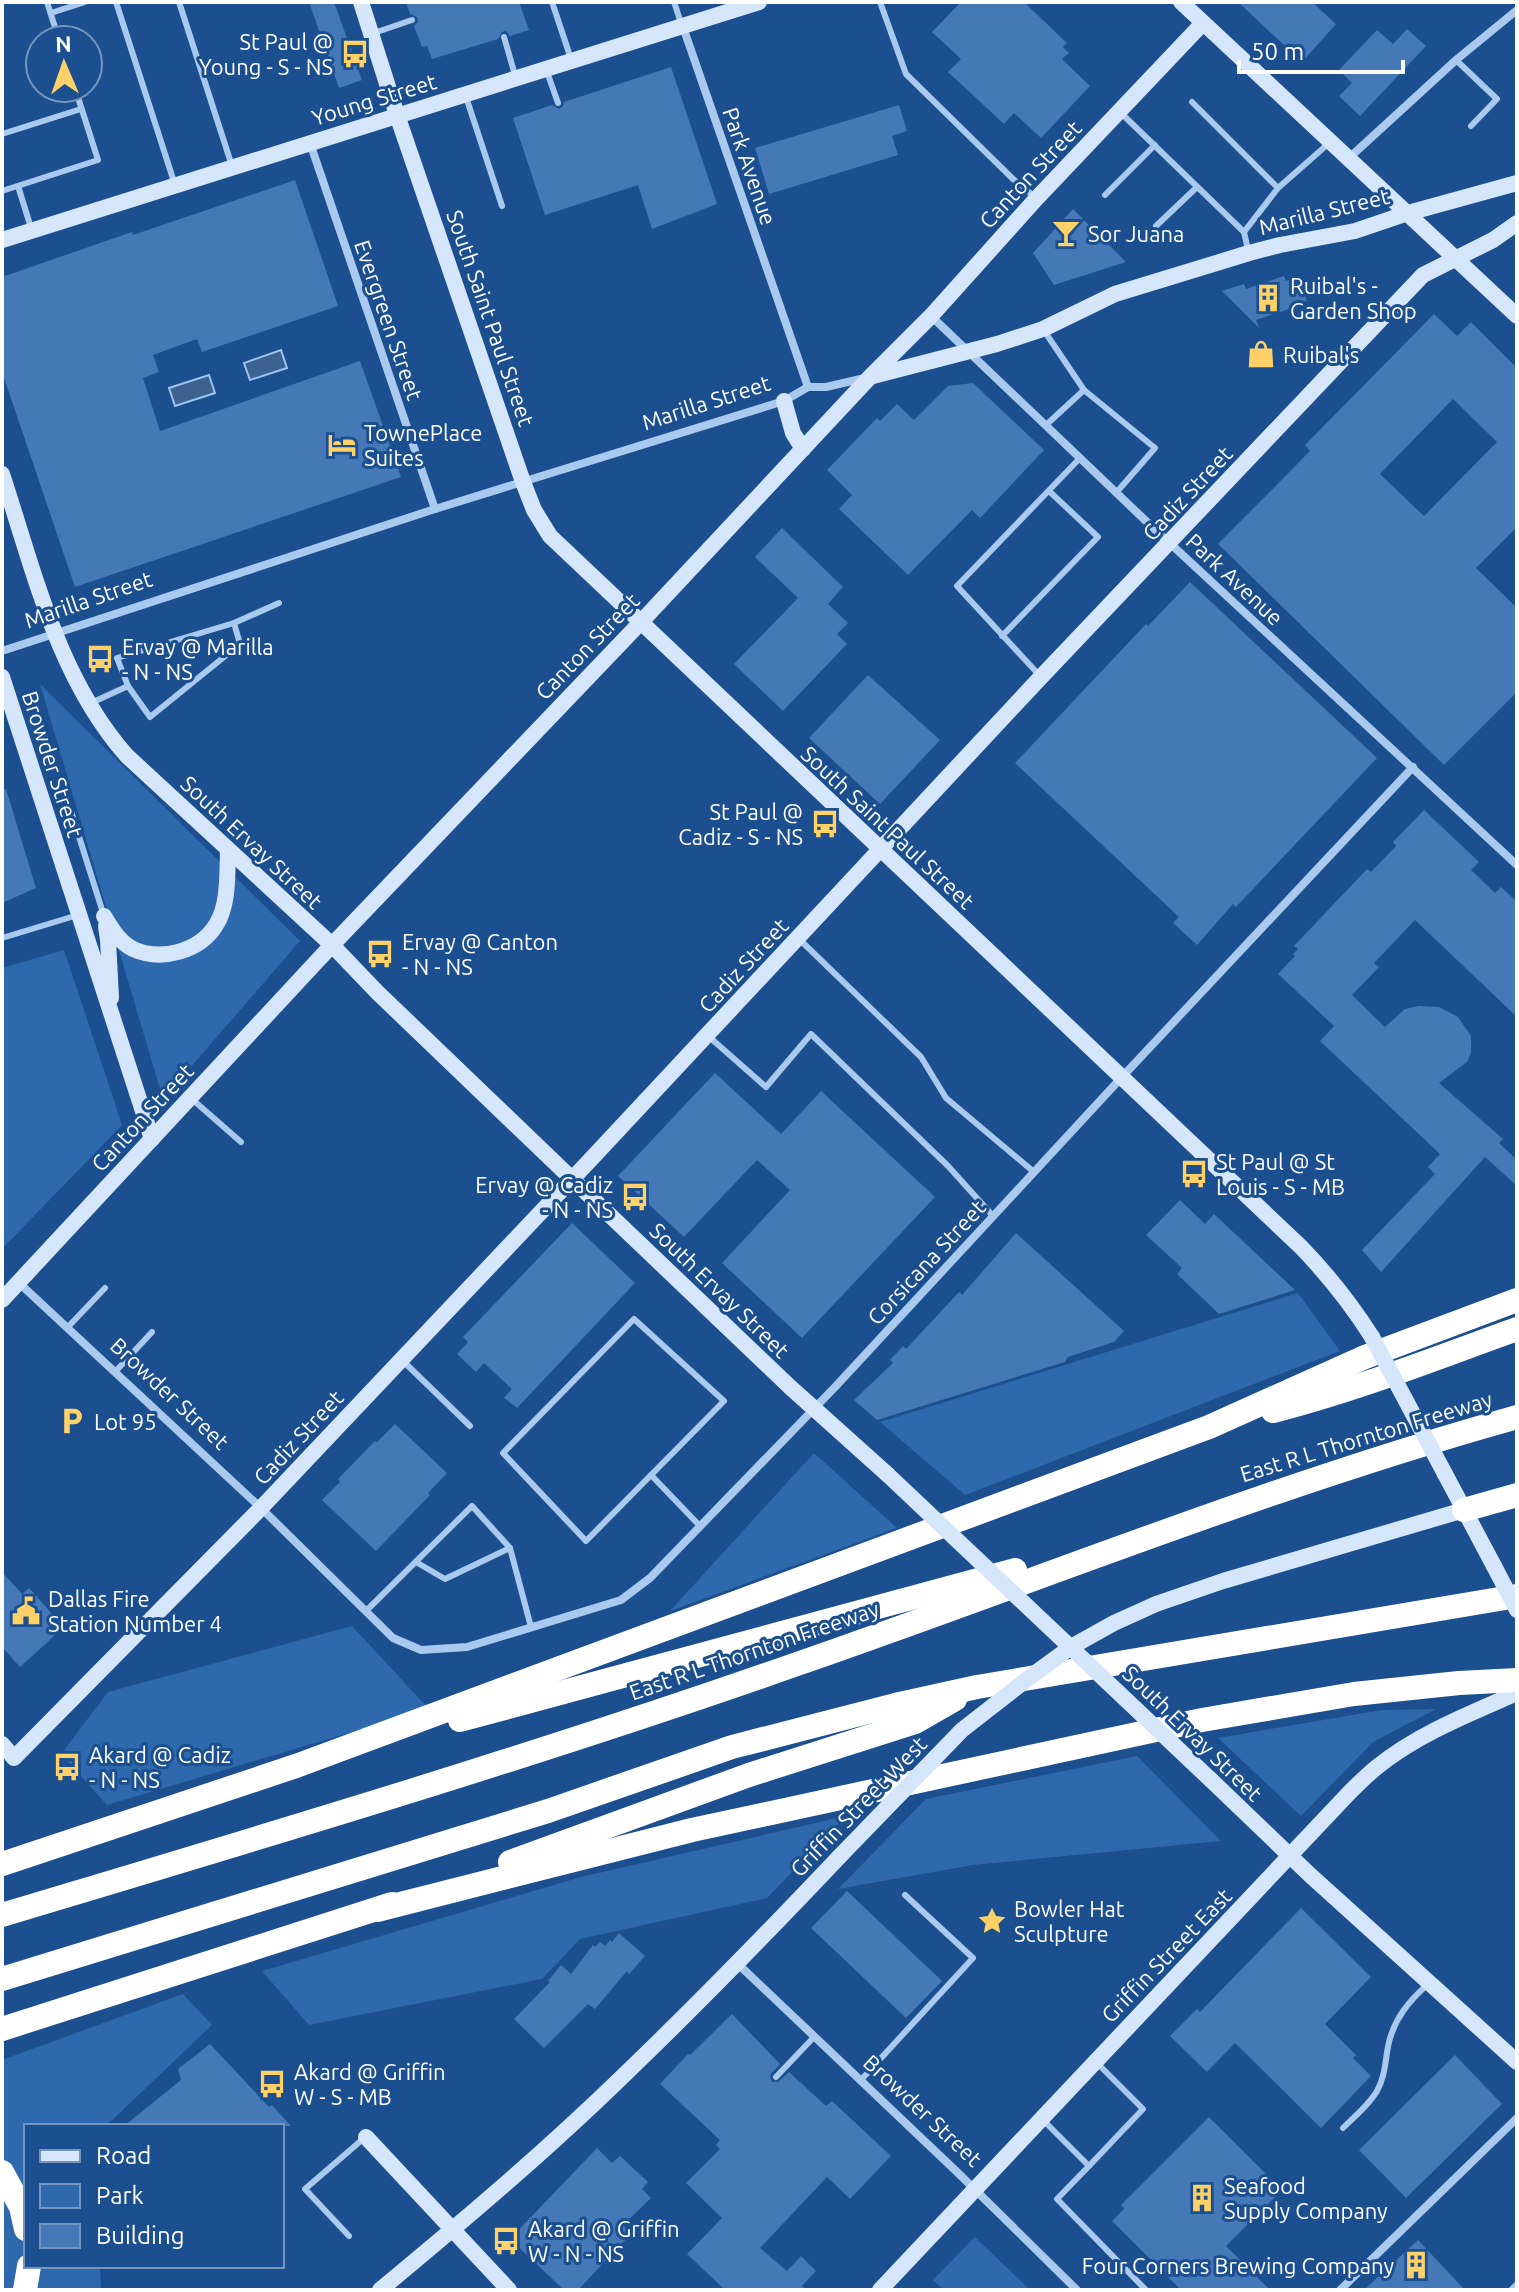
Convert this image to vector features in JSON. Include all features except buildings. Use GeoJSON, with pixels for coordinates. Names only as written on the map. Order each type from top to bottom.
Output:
{"type":"FeatureCollection","features":[{"type":"Feature","properties":{"kind":"highway"},"geometry":{"type":"LineString","coordinates":[[2,1864],[296,1766],[1209,1427],[1365,1357],[1517,1300]]}},
{"type":"Feature","properties":{"kind":"highway"},"geometry":{"type":"LineString","coordinates":[[1209,1427],[1301,1404],[1517,1329]]}},
{"type":"Feature","properties":{"kind":"highway","name":"East R L Thornton Freeway"},"geometry":{"type":"LineString","coordinates":[[2,1915],[535,1751],[797,1664],[1237,1504],[1517,1417]]}},
{"type":"Feature","properties":{"kind":"highway"},"geometry":{"type":"LineString","coordinates":[[1464,1510],[1517,1495]]}},
{"type":"Feature","properties":{"kind":"highway"},"geometry":{"type":"LineString","coordinates":[[296,1766],[978,1580],[1237,1504]]}},
{"type":"Feature","properties":{"kind":"highway"},"geometry":{"type":"LineString","coordinates":[[2,1979],[533,1816],[732,1747],[895,1705],[977,1687],[1517,1596]]}},
{"type":"Feature","properties":{"kind":"highway"},"geometry":{"type":"LineString","coordinates":[[377,1910],[692,1830],[1202,1720],[1354,1694],[1459,1683],[1514,1690]]}},
{"type":"Feature","properties":{"kind":"highway"},"geometry":{"type":"LineString","coordinates":[[2,2029],[377,1910],[749,1775],[915,1722],[977,1687]]}},
{"type":"Feature","properties":{"kind":"highway"},"geometry":{"type":"LineString","coordinates":[[2,2172],[21,2207],[24,2220]]}},
{"type":"Feature","properties":{"kind":"highway"},"geometry":{"type":"LineString","coordinates":[[25,2290],[29,2268]]}},
{"type":"Feature","properties":{"kind":"main road","name":"South Saint Paul Street"},"geometry":{"type":"LineString","coordinates":[[361,2],[523,482],[534,510],[550,536],[1301,1247],[1330,1278],[1372,1337],[1517,1610]]}},
{"type":"Feature","properties":{"kind":"main road","name":"Young Street"},"geometry":{"type":"LineString","coordinates":[[2,240],[759,2]]}},
{"type":"Feature","properties":{"kind":"main road"},"geometry":{"type":"LineString","coordinates":[[1181,2],[1517,316]]}},
{"type":"Feature","properties":{"kind":"main road","name":"Canton Street"},"geometry":{"type":"LineString","coordinates":[[2,1300],[332,945],[931,316],[1036,199],[1203,23]]}},
{"type":"Feature","properties":{"kind":"main road","name":"Marilla Street"},"geometry":{"type":"LineString","coordinates":[[870,377],[1043,329],[1115,294],[1249,253],[1355,231],[1517,183]]}},
{"type":"Feature","properties":{"kind":"main road","name":"Cadiz Street"},"geometry":{"type":"LineString","coordinates":[[2,1744],[14,1758],[261,1508],[1423,275],[1493,240],[1517,223]]}},
{"type":"Feature","properties":{"kind":"main road"},"geometry":{"type":"LineString","coordinates":[[784,401],[793,433],[803,449]]}},
{"type":"Feature","properties":{"kind":"main road","name":"South Ervay Street"},"geometry":{"type":"LineString","coordinates":[[2,474],[61,650],[88,704],[127,756],[332,945],[814,1409],[887,1474],[1291,1857],[1517,2062]]}},
{"type":"Feature","properties":{"kind":"main road","name":"Browder Street"},"geometry":{"type":"LineString","coordinates":[[2,677],[152,1139]]}},
{"type":"Feature","properties":{"kind":"main road"},"geometry":{"type":"LineString","coordinates":[[104,916],[117,937],[133,949],[156,955],[175,954],[205,939],[217,924],[222,911],[228,851]]}},
{"type":"Feature","properties":{"kind":"main road"},"geometry":{"type":"LineString","coordinates":[[104,916],[112,1019]]}},
{"type":"Feature","properties":{"kind":"main road","name":"Griffin Street West"},"geometry":{"type":"LineString","coordinates":[[380,2290],[621,2079],[738,1964],[962,1730],[1071,1647],[1156,1604],[1223,1581],[1464,1510]]}},
{"type":"Feature","properties":{"kind":"main road","name":"Griffin Street East"},"geometry":{"type":"LineString","coordinates":[[882,2289],[1349,1793],[1378,1766],[1514,1690]]}},
{"type":"Feature","properties":{"kind":"main road"},"geometry":{"type":"LineString","coordinates":[[366,2137],[509,2290]]}},
{"type":"Feature","properties":{"kind":"street"},"geometry":{"type":"LineString","coordinates":[[1349,158],[1456,60],[1517,10]]}},
{"type":"Feature","properties":{"kind":"street","name":"Park Avenue"},"geometry":{"type":"LineString","coordinates":[[683,27],[808,387]]}},
{"type":"Feature","properties":{"kind":"street","name":"Evergreen Street"},"geometry":{"type":"LineString","coordinates":[[309,142],[435,509]]}},
{"type":"Feature","properties":{"kind":"street","name":"Park Avenue"},"geometry":{"type":"LineString","coordinates":[[931,316],[1116,493],[1517,865]]}},
{"type":"Feature","properties":{"kind":"street","name":"Marilla Street"},"geometry":{"type":"LineString","coordinates":[[2,651],[435,509],[784,401],[808,387],[826,387],[870,377]]}},
{"type":"Feature","properties":{"kind":"street","name":"Corsicana Street"},"geometry":{"type":"LineString","coordinates":[[393,1638],[421,1650],[467,1647],[621,1600],[650,1578],[814,1409],[1413,767]]}},
{"type":"Feature","properties":{"kind":"street","name":"Browder Street"},"geometry":{"type":"LineString","coordinates":[[18,1282],[261,1508],[393,1638]]}},
{"type":"Feature","properties":{"kind":"street","name":"Browder Street"},"geometry":{"type":"LineString","coordinates":[[738,1964],[1077,2290]]}},
{"type":"Feature","properties":{"kind":"street"},"geometry":{"type":"LineString","coordinates":[[1340,2290],[1517,2118]]}},
{"type":"Feature","properties":{"kind":"lane"},"geometry":{"type":"LineString","coordinates":[[47,2],[54,24]]}},
{"type":"Feature","properties":{"kind":"lane"},"geometry":{"type":"LineString","coordinates":[[51,13],[85,2]]}},
{"type":"Feature","properties":{"kind":"lane"},"geometry":{"type":"LineString","coordinates":[[116,2],[175,185]]}},
{"type":"Feature","properties":{"kind":"lane"},"geometry":{"type":"LineString","coordinates":[[179,2],[232,167]]}},
{"type":"Feature","properties":{"kind":"lane"},"geometry":{"type":"LineString","coordinates":[[552,2],[572,61]]}},
{"type":"Feature","properties":{"kind":"lane","name":"Park Avenue"},"geometry":{"type":"LineString","coordinates":[[674,2],[683,27]]}},
{"type":"Feature","properties":{"kind":"lane"},"geometry":{"type":"LineString","coordinates":[[880,2],[906,74],[1036,199]]}},
{"type":"Feature","properties":{"kind":"lane"},"geometry":{"type":"LineString","coordinates":[[371,34],[412,20]]}},
{"type":"Feature","properties":{"kind":"lane"},"geometry":{"type":"LineString","coordinates":[[504,37],[516,78]]}},
{"type":"Feature","properties":{"kind":"lane"},"geometry":{"type":"LineString","coordinates":[[1456,60],[1497,99],[1471,126]]}},
{"type":"Feature","properties":{"kind":"lane"},"geometry":{"type":"LineString","coordinates":[[546,69],[558,103]]}},
{"type":"Feature","properties":{"kind":"lane"},"geometry":{"type":"LineString","coordinates":[[465,94],[502,206]]}},
{"type":"Feature","properties":{"kind":"lane"},"geometry":{"type":"LineString","coordinates":[[1192,102],[1278,188]]}},
{"type":"Feature","properties":{"kind":"lane"},"geometry":{"type":"LineString","coordinates":[[2,191],[98,160],[80,104]]}},
{"type":"Feature","properties":{"kind":"lane"},"geometry":{"type":"LineString","coordinates":[[2,134],[81,109]]}},
{"type":"Feature","properties":{"kind":"lane"},"geometry":{"type":"LineString","coordinates":[[1119,111],[1244,232],[1249,253]]}},
{"type":"Feature","properties":{"kind":"lane"},"geometry":{"type":"LineString","coordinates":[[1244,232],[1278,188],[1331,141]]}},
{"type":"Feature","properties":{"kind":"lane"},"geometry":{"type":"LineString","coordinates":[[1105,195],[1155,145]]}},
{"type":"Feature","properties":{"kind":"lane"},"geometry":{"type":"LineString","coordinates":[[18,186],[32,230]]}},
{"type":"Feature","properties":{"kind":"lane"},"geometry":{"type":"LineString","coordinates":[[1156,226],[1197,187]]}},
{"type":"Feature","properties":{"kind":"lane"},"geometry":{"type":"LineString","coordinates":[[1043,329],[1084,390],[1155,448],[1116,493]]}},
{"type":"Feature","properties":{"kind":"lane"},"geometry":{"type":"LineString","coordinates":[[1046,425],[1084,390]]}},
{"type":"Feature","properties":{"kind":"lane"},"geometry":{"type":"LineString","coordinates":[[1041,677],[957,586],[1080,458]]}},
{"type":"Feature","properties":{"kind":"lane"},"geometry":{"type":"LineString","coordinates":[[1002,636],[1098,537],[1049,491]]}},
{"type":"Feature","properties":{"kind":"lane"},"geometry":{"type":"LineString","coordinates":[[234,623],[240,644],[150,717],[128,686],[117,658],[234,623],[279,603]]}},
{"type":"Feature","properties":{"kind":"lane"},"geometry":{"type":"LineString","coordinates":[[88,704],[128,686]]}},
{"type":"Feature","properties":{"kind":"lane"},"geometry":{"type":"LineString","coordinates":[[70,808],[104,916]]}},
{"type":"Feature","properties":{"kind":"lane"},"geometry":{"type":"LineString","coordinates":[[2,938],[78,915]]}},
{"type":"Feature","properties":{"kind":"lane"},"geometry":{"type":"LineString","coordinates":[[798,938],[921,1057],[946,1098],[1034,1172]]}},
{"type":"Feature","properties":{"kind":"lane"},"geometry":{"type":"LineString","coordinates":[[707,1035],[766,1087],[811,1034],[948,1166],[993,1216]]}},
{"type":"Feature","properties":{"kind":"lane"},"geometry":{"type":"LineString","coordinates":[[190,1097],[241,1142]]}},
{"type":"Feature","properties":{"kind":"lane"},"geometry":{"type":"LineString","coordinates":[[67,1328],[105,1288]]}},
{"type":"Feature","properties":{"kind":"lane"},"geometry":{"type":"LineString","coordinates":[[634,1319],[724,1401],[651,1475],[586,1541],[503,1453],[634,1319]]}},
{"type":"Feature","properties":{"kind":"lane"},"geometry":{"type":"LineString","coordinates":[[115,1372],[152,1332]]}},
{"type":"Feature","properties":{"kind":"lane"},"geometry":{"type":"LineString","coordinates":[[401,1360],[470,1426]]}},
{"type":"Feature","properties":{"kind":"lane"},"geometry":{"type":"LineString","coordinates":[[651,1475],[700,1526]]}},
{"type":"Feature","properties":{"kind":"lane"},"geometry":{"type":"LineString","coordinates":[[366,1611],[472,1506],[510,1548],[531,1627]]}},
{"type":"Feature","properties":{"kind":"lane"},"geometry":{"type":"LineString","coordinates":[[416,1562],[445,1579],[510,1548]]}},
{"type":"Feature","properties":{"kind":"lane"},"geometry":{"type":"LineString","coordinates":[[860,2081],[973,1958],[905,1895]]}},
{"type":"Feature","properties":{"kind":"lane"},"geometry":{"type":"LineString","coordinates":[[1343,2128],[1378,2090],[1397,2020],[1408,2002],[1429,1982]]}},
{"type":"Feature","properties":{"kind":"lane"},"geometry":{"type":"LineString","coordinates":[[776,2077],[814,2037]]}},
{"type":"Feature","properties":{"kind":"lane"},"geometry":{"type":"LineString","coordinates":[[1095,2061],[1143,2109],[1057,2199],[1146,2290]]}},
{"type":"Feature","properties":{"kind":"lane"},"geometry":{"type":"LineString","coordinates":[[1042,2119],[1089,2166]]}},
{"type":"Feature","properties":{"kind":"lane"},"geometry":{"type":"LineString","coordinates":[[349,2236],[305,2189],[366,2137]]}},
{"type":"Feature","properties":{"kind":"lane"},"geometry":{"type":"LineString","coordinates":[[1511,2290],[1517,2284]]}},
{"type":"Feature","properties":{"kind":"green space"},"geometry":{"type":"Polygon","coordinates":[[[40,684],[300,941],[163,1099],[40,684]]]}},
{"type":"Feature","properties":{"kind":"green space"},"geometry":{"type":"Polygon","coordinates":[[[64,950],[122,1125],[2,1249],[2,968],[64,950]]]}},
{"type":"Feature","properties":{"kind":"green space"},"geometry":{"type":"Polygon","coordinates":[[[1298,1293],[1340,1351],[965,1495],[880,1422],[1298,1293]]]}},
{"type":"Feature","properties":{"kind":"green space"},"geometry":{"type":"Polygon","coordinates":[[[814,1453],[897,1528],[670,1611],[814,1453]]]}},
{"type":"Feature","properties":{"kind":"green space"},"geometry":{"type":"Polygon","coordinates":[[[352,1626],[429,1709],[107,1805],[61,1754],[108,1692],[352,1626]]]}},
{"type":"Feature","properties":{"kind":"green space"},"geometry":{"type":"Polygon","coordinates":[[[1436,1709],[1373,1742],[1301,1816],[1218,1738],[1382,1710],[1436,1709]]]}},
{"type":"Feature","properties":{"kind":"green space"},"geometry":{"type":"Polygon","coordinates":[[[1137,1756],[1221,1841],[973,1865],[838,1889],[926,1799],[1137,1756]]]}},
{"type":"Feature","properties":{"kind":"green space"},"geometry":{"type":"Polygon","coordinates":[[[846,1816],[767,1898],[580,1939],[542,1979],[309,2025],[262,1971],[581,1877],[846,1816]]]}},
{"type":"Feature","properties":{"kind":"green space"},"geometry":{"type":"Polygon","coordinates":[[[183,1994],[212,2025],[108,2124],[24,2124],[24,2268],[100,2268],[101,2290],[2,2290],[2,2060],[183,1994]]]}},
{"type":"Feature","properties":{"kind":"green space"},"geometry":{"type":"Polygon","coordinates":[[[975,2237],[1030,2290],[944,2290],[933,2280],[975,2237]]]}},
{"type":"Feature","properties":{"kind":"shaded area"},"geometry":{"type":"Polygon","coordinates":[[[281,350],[287,368],[250,380],[244,363],[281,350]]]}},
{"type":"Feature","properties":{"kind":"shaded area"},"geometry":{"type":"Polygon","coordinates":[[[209,375],[215,393],[175,406],[169,388],[209,375]]]}},
{"type":"Feature","properties":{"kind":"place","name":"St Paul @ Young - S - NS"},"geometry":{"type":"Point","coordinates":[355,54]}},
{"type":"Feature","properties":{"kind":"place","name":"Sor Juana"},"geometry":{"type":"Point","coordinates":[1066,233]}},
{"type":"Feature","properties":{"kind":"place","name":"Ruibal's - Garden Shop"},"geometry":{"type":"Point","coordinates":[1268,298]}},
{"type":"Feature","properties":{"kind":"place","name":"Ruibal's"},"geometry":{"type":"Point","coordinates":[1261,354]}},
{"type":"Feature","properties":{"kind":"place","name":"TownePlace Suites"},"geometry":{"type":"Point","coordinates":[342,445]}},
{"type":"Feature","properties":{"kind":"place","name":"Ervay @ Marilla - N - NS"},"geometry":{"type":"Point","coordinates":[100,659]}},
{"type":"Feature","properties":{"kind":"place","name":"St Paul @ Cadiz - S - NS"},"geometry":{"type":"Point","coordinates":[825,824]}},
{"type":"Feature","properties":{"kind":"place","name":"Ervay @ Canton - N - NS"},"geometry":{"type":"Point","coordinates":[380,954]}},
{"type":"Feature","properties":{"kind":"place","name":"St Paul @ St Louis - S - MB"},"geometry":{"type":"Point","coordinates":[1194,1174]}},
{"type":"Feature","properties":{"kind":"place","name":"Ervay @ Cadiz - N - NS"},"geometry":{"type":"Point","coordinates":[635,1197]}},
{"type":"Feature","properties":{"kind":"place","name":"Lot 95"},"geometry":{"type":"Point","coordinates":[72,1421]}},
{"type":"Feature","properties":{"kind":"place","name":"Dallas Fire Station Number 4"},"geometry":{"type":"Point","coordinates":[26,1611]}},
{"type":"Feature","properties":{"kind":"place","name":"Akard @ Cadiz - N - NS"},"geometry":{"type":"Point","coordinates":[67,1767]}},
{"type":"Feature","properties":{"kind":"place","name":"Bowler Hat Sculpture"},"geometry":{"type":"Point","coordinates":[992,1921]}},
{"type":"Feature","properties":{"kind":"place","name":"Akard @ Griffin W - S - MB"},"geometry":{"type":"Point","coordinates":[272,2084]}},
{"type":"Feature","properties":{"kind":"place","name":"Seafood Supply Company"},"geometry":{"type":"Point","coordinates":[1202,2198]}},
{"type":"Feature","properties":{"kind":"place","name":"Akard @ Griffin W - N - NS"},"geometry":{"type":"Point","coordinates":[506,2241]}},
{"type":"Feature","properties":{"kind":"place","name":"Four Corners Brewing Company"},"geometry":{"type":"Point","coordinates":[1416,2265]}}]}
